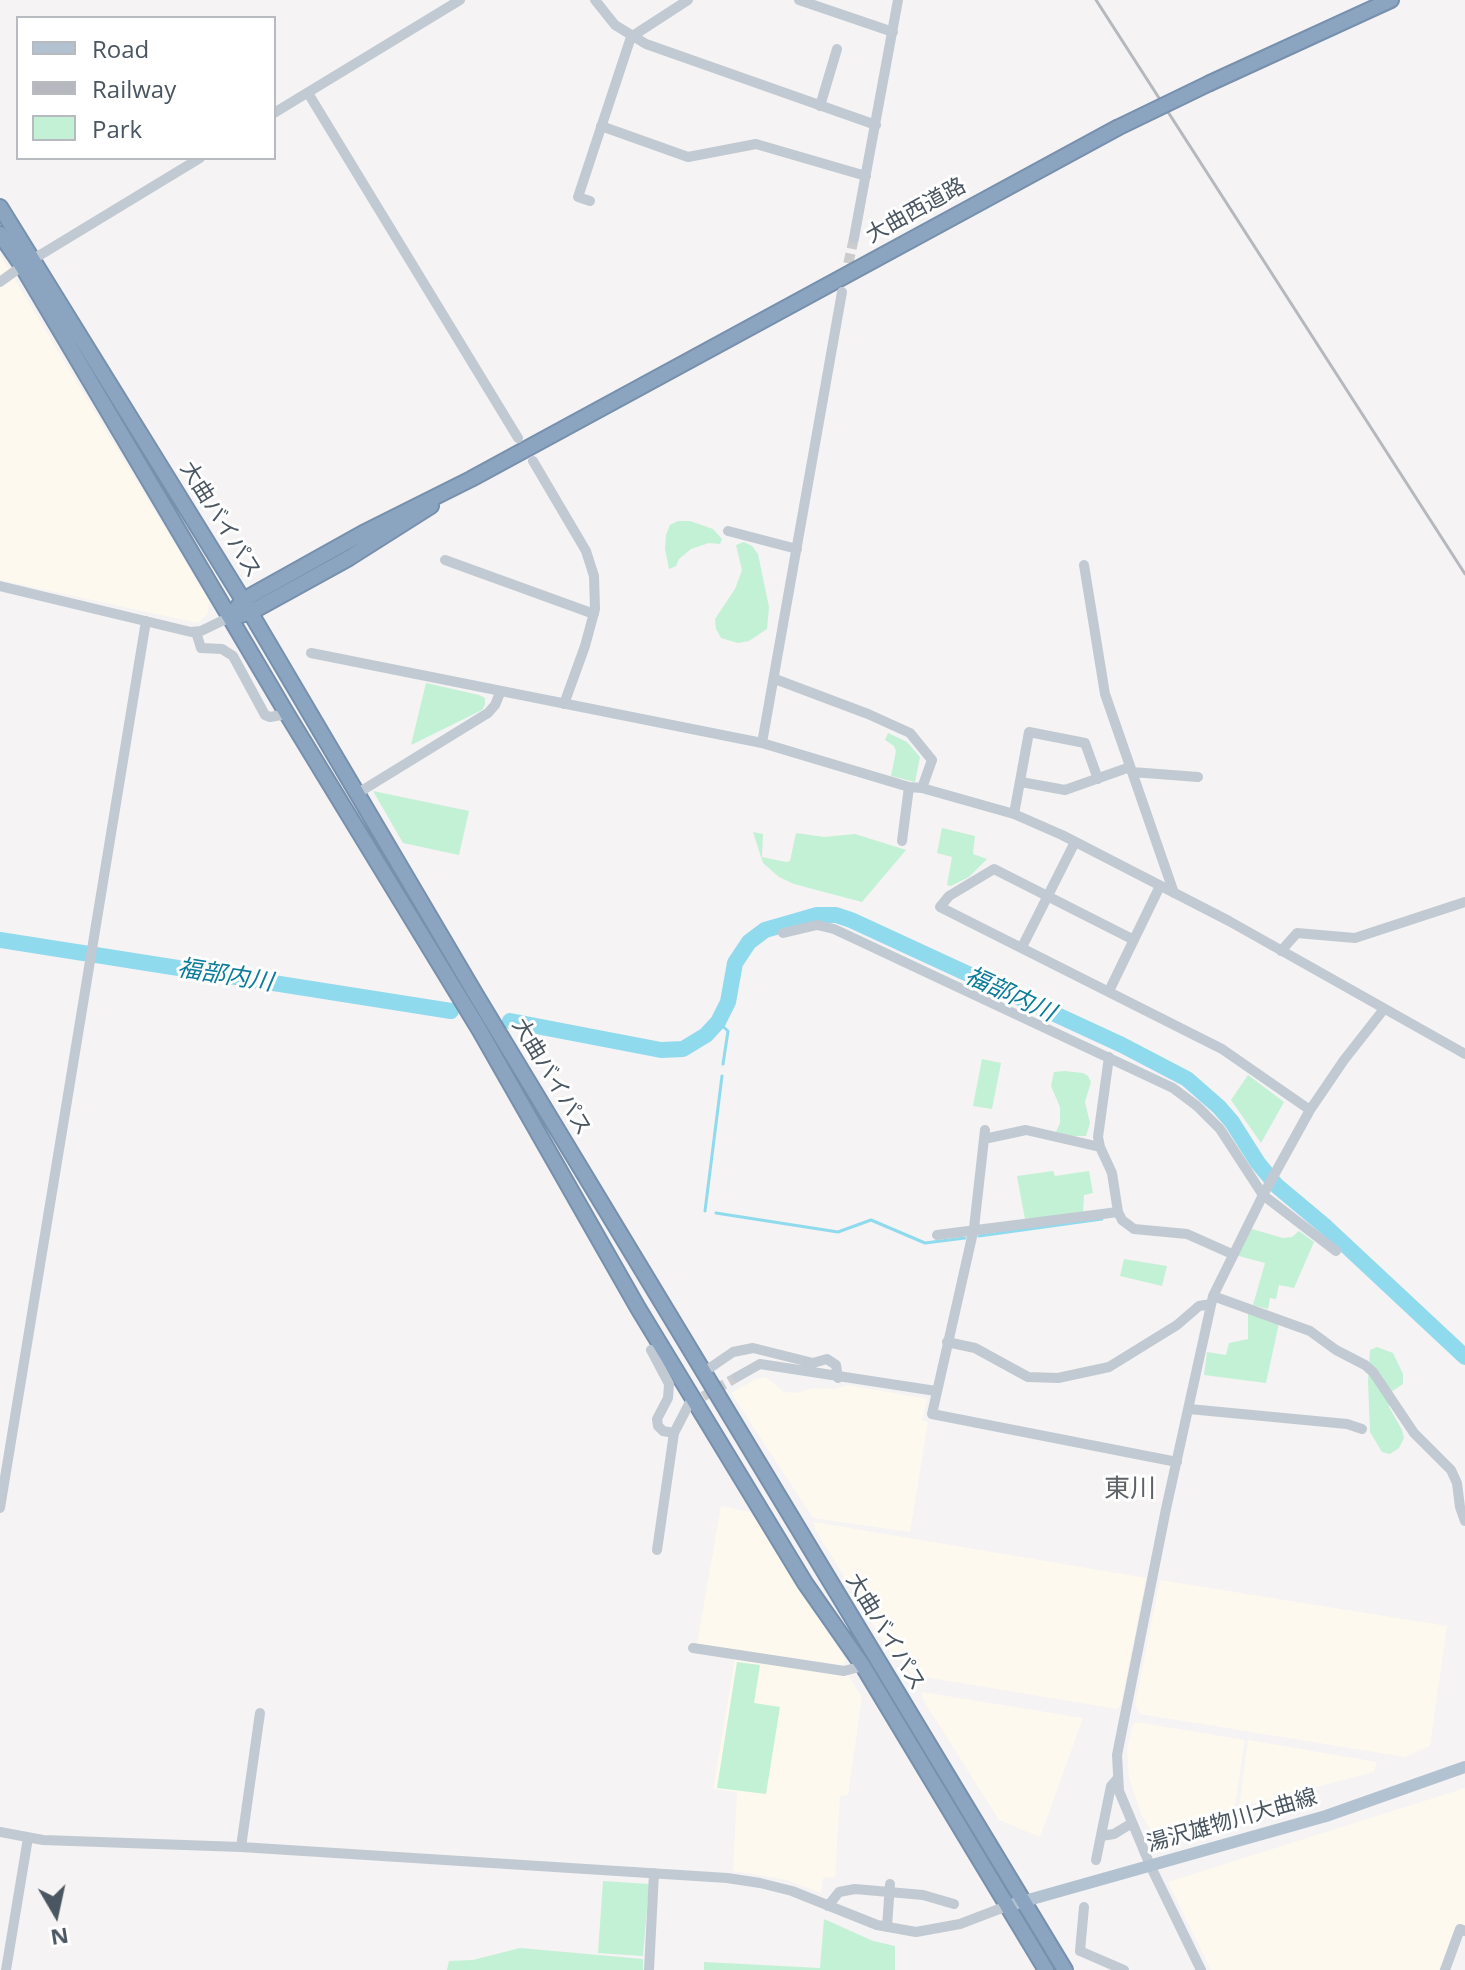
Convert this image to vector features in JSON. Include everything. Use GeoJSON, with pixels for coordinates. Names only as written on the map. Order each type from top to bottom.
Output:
{"type":"FeatureCollection","features":[{"type":"Feature","properties":{"kind":"highway","name":"大曲西道路"},"geometry":{"type":"LineString","coordinates":[[230,617],[349,558],[471,479],[1117,128],[1391,0]]}},
{"type":"Feature","properties":{"kind":"highway","name":"大曲バイパス"},"geometry":{"type":"LineString","coordinates":[[0,207],[28,262],[230,617],[479,1029],[664,1350],[805,1583],[863,1666],[1046,1970]]}},
{"type":"Feature","properties":{"kind":"highway","name":"大曲バイパス"},"geometry":{"type":"LineString","coordinates":[[0,234],[28,262],[247,606],[476,995],[1065,1970]]}},
{"type":"Feature","properties":{"kind":"main road","name":"湯沢雄物川大曲線"},"geometry":{"type":"LineString","coordinates":[[1007,1906],[1326,1816],[1465,1767]]}},
{"type":"Feature","properties":{"kind":"street"},"geometry":{"type":"LineString","coordinates":[[276,112],[460,0]]}},
{"type":"Feature","properties":{"kind":"street"},"geometry":{"type":"LineString","coordinates":[[595,0],[615,25],[631,37],[876,125]]}},
{"type":"Feature","properties":{"kind":"street"},"geometry":{"type":"LineString","coordinates":[[590,201],[578,197],[631,37],[688,0]]}},
{"type":"Feature","properties":{"kind":"street"},"geometry":{"type":"LineString","coordinates":[[799,0],[893,32]]}},
{"type":"Feature","properties":{"kind":"street"},"geometry":{"type":"LineString","coordinates":[[854,238],[898,0]]}},
{"type":"Feature","properties":{"kind":"street"},"geometry":{"type":"LineString","coordinates":[[820,106],[837,49]]}},
{"type":"Feature","properties":{"kind":"street"},"geometry":{"type":"LineString","coordinates":[[308,93],[518,438]]}},
{"type":"Feature","properties":{"kind":"street"},"geometry":{"type":"LineString","coordinates":[[601,126],[688,157],[756,144],[866,176]]}},
{"type":"Feature","properties":{"kind":"street"},"geometry":{"type":"LineString","coordinates":[[0,282],[197,160]]}},
{"type":"Feature","properties":{"kind":"street"},"geometry":{"type":"LineString","coordinates":[[762,743],[842,292]]}},
{"type":"Feature","properties":{"kind":"street"},"geometry":{"type":"LineString","coordinates":[[533,461],[586,551],[594,576],[594,614],[564,704]]}},
{"type":"Feature","properties":{"kind":"street"},"geometry":{"type":"LineString","coordinates":[[728,531],[797,549]]}},
{"type":"Feature","properties":{"kind":"street"},"geometry":{"type":"LineString","coordinates":[[445,560],[594,614]]}},
{"type":"Feature","properties":{"kind":"street"},"geometry":{"type":"LineString","coordinates":[[1084,565],[1105,694],[1174,893]]}},
{"type":"Feature","properties":{"kind":"street"},"geometry":{"type":"LineString","coordinates":[[0,586],[178,630],[196,632],[230,617]]}},
{"type":"Feature","properties":{"kind":"street"},"geometry":{"type":"LineString","coordinates":[[0,1508],[146,621]]}},
{"type":"Feature","properties":{"kind":"street"},"geometry":{"type":"LineString","coordinates":[[196,632],[201,648],[222,649],[233,656],[265,715],[287,714]]}},
{"type":"Feature","properties":{"kind":"street"},"geometry":{"type":"LineString","coordinates":[[311,653],[762,743],[909,787],[1014,814],[1174,893],[1465,1054]]}},
{"type":"Feature","properties":{"kind":"street"},"geometry":{"type":"LineString","coordinates":[[775,679],[910,733],[932,760],[922,788]]}},
{"type":"Feature","properties":{"kind":"street"},"geometry":{"type":"LineString","coordinates":[[358,793],[488,713],[500,693]]}},
{"type":"Feature","properties":{"kind":"street"},"geometry":{"type":"LineString","coordinates":[[1014,814],[1029,732],[1085,743],[1098,779]]}},
{"type":"Feature","properties":{"kind":"street"},"geometry":{"type":"LineString","coordinates":[[1021,782],[1065,790],[1131,770],[1198,777]]}},
{"type":"Feature","properties":{"kind":"street"},"geometry":{"type":"LineString","coordinates":[[902,841],[909,787]]}},
{"type":"Feature","properties":{"kind":"street"},"geometry":{"type":"LineString","coordinates":[[1022,947],[1075,842]]}},
{"type":"Feature","properties":{"kind":"street"},"geometry":{"type":"LineString","coordinates":[[1134,940],[994,869],[949,896],[940,907],[1222,1049],[1310,1110]]}},
{"type":"Feature","properties":{"kind":"street"},"geometry":{"type":"LineString","coordinates":[[1109,991],[1160,886]]}},
{"type":"Feature","properties":{"kind":"street"},"geometry":{"type":"LineString","coordinates":[[1281,951],[1297,933],[1355,938],[1465,902]]}},
{"type":"Feature","properties":{"kind":"street"},"geometry":{"type":"LineString","coordinates":[[783,933],[817,925],[834,929],[1173,1088],[1197,1106],[1225,1136],[1265,1192],[1336,1251]]}},
{"type":"Feature","properties":{"kind":"street"},"geometry":{"type":"LineString","coordinates":[[1201,1970],[1150,1865],[1119,1791],[1117,1755],[1212,1300],[1232,1254],[1310,1110],[1384,1009]]}},
{"type":"Feature","properties":{"kind":"street"},"geometry":{"type":"LineString","coordinates":[[1109,1057],[1098,1137],[1112,1173],[1122,1220],[1134,1229],[1187,1234],[1232,1254]]}},
{"type":"Feature","properties":{"kind":"street"},"geometry":{"type":"LineString","coordinates":[[1100,1147],[1026,1130],[985,1135],[973,1231],[932,1414],[1177,1462]]}},
{"type":"Feature","properties":{"kind":"street"},"geometry":{"type":"LineString","coordinates":[[937,1235],[1118,1212]]}},
{"type":"Feature","properties":{"kind":"street"},"geometry":{"type":"LineString","coordinates":[[947,1342],[975,1348],[1028,1377],[1058,1378],[1109,1367],[1212,1300],[1310,1331],[1373,1372],[1414,1433],[1461,1482],[1460,1507],[1465,1521]]}},
{"type":"Feature","properties":{"kind":"street"},"geometry":{"type":"LineString","coordinates":[[704,1372],[733,1352],[753,1348],[813,1363],[827,1359],[836,1365],[838,1378]]}},
{"type":"Feature","properties":{"kind":"street"},"geometry":{"type":"LineString","coordinates":[[664,1350],[651,1350],[669,1384],[668,1398],[657,1419],[663,1431],[674,1433]]}},
{"type":"Feature","properties":{"kind":"street"},"geometry":{"type":"LineString","coordinates":[[737,1377],[760,1364],[936,1391]]}},
{"type":"Feature","properties":{"kind":"street"},"geometry":{"type":"LineString","coordinates":[[657,1550],[674,1433],[689,1404]]}},
{"type":"Feature","properties":{"kind":"street"},"geometry":{"type":"LineString","coordinates":[[1189,1409],[1347,1424],[1362,1429]]}},
{"type":"Feature","properties":{"kind":"street"},"geometry":{"type":"LineString","coordinates":[[693,1648],[844,1671],[863,1666]]}},
{"type":"Feature","properties":{"kind":"street"},"geometry":{"type":"LineString","coordinates":[[241,1847],[260,1713]]}},
{"type":"Feature","properties":{"kind":"street"},"geometry":{"type":"LineString","coordinates":[[1096,1860],[1111,1786],[1118,1778]]}},
{"type":"Feature","properties":{"kind":"street"},"geometry":{"type":"LineString","coordinates":[[1101,1836],[1114,1834],[1132,1823]]}},
{"type":"Feature","properties":{"kind":"street"},"geometry":{"type":"LineString","coordinates":[[0,1832],[28,1838],[112,1844],[241,1847],[654,1873],[760,1883],[887,1927],[916,1932],[937,1930],[1007,1906]]}},
{"type":"Feature","properties":{"kind":"street"},"geometry":{"type":"LineString","coordinates":[[6,1970],[28,1838]]}},
{"type":"Feature","properties":{"kind":"street"},"geometry":{"type":"LineString","coordinates":[[649,1970],[654,1873]]}},
{"type":"Feature","properties":{"kind":"street"},"geometry":{"type":"LineString","coordinates":[[887,1927],[890,1888]]}},
{"type":"Feature","properties":{"kind":"street"},"geometry":{"type":"LineString","coordinates":[[828,1906],[834,1896],[847,1889],[890,1888],[954,1904]]}},
{"type":"Feature","properties":{"kind":"street"},"geometry":{"type":"LineString","coordinates":[[1084,1907],[1080,1951],[1124,1970]]}},
{"type":"Feature","properties":{"kind":"street"},"geometry":{"type":"LineString","coordinates":[[1445,1970],[1460,1929],[1465,1931]]}},
{"type":"Feature","properties":{"kind":"shaded area"},"geometry":{"type":"Polygon","coordinates":[[[0,255],[209,601],[208,613],[198,623],[0,580],[0,255]]]}},
{"type":"Feature","properties":{"kind":"shaded area"},"geometry":{"type":"Polygon","coordinates":[[[766,1377],[784,1392],[834,1389],[848,1385],[927,1399],[922,1420],[928,1422],[910,1532],[813,1518],[731,1393],[766,1377]]]}},
{"type":"Feature","properties":{"kind":"shaded area"},"geometry":{"type":"Polygon","coordinates":[[[721,1506],[751,1512],[846,1660],[843,1665],[697,1644],[721,1506]]]}},
{"type":"Feature","properties":{"kind":"shaded area"},"geometry":{"type":"Polygon","coordinates":[[[814,1522],[1146,1578],[1121,1704],[1117,1709],[912,1675],[898,1656],[893,1657],[815,1529],[814,1522]]]}},
{"type":"Feature","properties":{"kind":"shaded area"},"geometry":{"type":"Polygon","coordinates":[[[1160,1580],[1447,1626],[1430,1746],[1405,1757],[1140,1714],[1135,1705],[1160,1580]]]}},
{"type":"Feature","properties":{"kind":"shaded area"},"geometry":{"type":"Polygon","coordinates":[[[735,1658],[848,1675],[862,1697],[848,1795],[840,1796],[835,1877],[823,1878],[821,1893],[787,1880],[733,1871],[737,1792],[713,1789],[735,1658]]]}},
{"type":"Feature","properties":{"kind":"shaded area"},"geometry":{"type":"Polygon","coordinates":[[[922,1692],[1083,1718],[1040,1837],[999,1820],[922,1698],[922,1692]]]}},
{"type":"Feature","properties":{"kind":"shaded area"},"geometry":{"type":"Polygon","coordinates":[[[1136,1722],[1245,1740],[1233,1818],[1157,1841],[1141,1814],[1129,1777],[1127,1750],[1136,1722]]]}},
{"type":"Feature","properties":{"kind":"shaded area"},"geometry":{"type":"Polygon","coordinates":[[[1248,1740],[1377,1762],[1374,1772],[1239,1807],[1248,1740]]]}},
{"type":"Feature","properties":{"kind":"shaded area"},"geometry":{"type":"Polygon","coordinates":[[[1465,1788],[1465,1926],[1457,1923],[1439,1970],[1211,1970],[1168,1882],[1465,1788]]]}},
{"type":"Feature","properties":{"kind":"green space"},"geometry":{"type":"Polygon","coordinates":[[[690,521],[713,529],[722,539],[720,544],[709,543],[691,549],[676,566],[669,569],[666,535],[670,525],[690,521]]]}},
{"type":"Feature","properties":{"kind":"green space"},"geometry":{"type":"Polygon","coordinates":[[[744,542],[758,554],[769,607],[767,629],[749,641],[738,643],[721,638],[715,619],[735,589],[742,570],[736,545],[744,542]]]}},
{"type":"Feature","properties":{"kind":"green space"},"geometry":{"type":"Polygon","coordinates":[[[426,683],[479,695],[485,698],[485,705],[482,710],[411,745],[426,683]]]}},
{"type":"Feature","properties":{"kind":"green space"},"geometry":{"type":"Polygon","coordinates":[[[888,733],[907,742],[920,757],[915,782],[891,776],[896,751],[885,740],[888,733]]]}},
{"type":"Feature","properties":{"kind":"green space"},"geometry":{"type":"Polygon","coordinates":[[[373,791],[469,811],[459,855],[403,843],[373,791]]]}},
{"type":"Feature","properties":{"kind":"green space"},"geometry":{"type":"Polygon","coordinates":[[[942,828],[975,836],[973,854],[987,859],[969,877],[951,886],[947,885],[952,857],[937,853],[942,828]]]}},
{"type":"Feature","properties":{"kind":"green space"},"geometry":{"type":"Polygon","coordinates":[[[753,832],[763,834],[762,857],[786,862],[790,861],[796,833],[824,837],[855,834],[906,850],[862,902],[779,877],[763,863],[753,832]]]}},
{"type":"Feature","properties":{"kind":"green space"},"geometry":{"type":"Polygon","coordinates":[[[982,1059],[1001,1063],[992,1109],[973,1106],[982,1059]]]}},
{"type":"Feature","properties":{"kind":"green space"},"geometry":{"type":"Polygon","coordinates":[[[1054,1072],[1083,1073],[1091,1082],[1085,1102],[1090,1123],[1086,1136],[1067,1136],[1056,1132],[1060,1123],[1060,1107],[1051,1086],[1054,1072]]]}},
{"type":"Feature","properties":{"kind":"green space"},"geometry":{"type":"Polygon","coordinates":[[[1248,1075],[1284,1102],[1261,1143],[1231,1100],[1248,1075]]]}},
{"type":"Feature","properties":{"kind":"green space"},"geometry":{"type":"Polygon","coordinates":[[[1053,1171],[1055,1176],[1089,1171],[1093,1193],[1084,1195],[1083,1213],[1025,1219],[1017,1176],[1053,1171]]]}},
{"type":"Feature","properties":{"kind":"green space"},"geometry":{"type":"Polygon","coordinates":[[[1252,1229],[1283,1238],[1292,1237],[1299,1231],[1314,1242],[1294,1288],[1279,1285],[1276,1299],[1270,1298],[1268,1309],[1253,1305],[1265,1263],[1235,1255],[1252,1229]]]}},
{"type":"Feature","properties":{"kind":"green space"},"geometry":{"type":"Polygon","coordinates":[[[1124,1259],[1167,1266],[1162,1286],[1120,1276],[1124,1259]]]}},
{"type":"Feature","properties":{"kind":"green space"},"geometry":{"type":"Polygon","coordinates":[[[1248,1313],[1279,1323],[1266,1383],[1204,1375],[1207,1352],[1226,1355],[1229,1343],[1248,1339],[1248,1313]]]}},
{"type":"Feature","properties":{"kind":"green space"},"geometry":{"type":"Polygon","coordinates":[[[1377,1347],[1393,1353],[1403,1374],[1403,1384],[1391,1392],[1389,1407],[1404,1438],[1399,1448],[1390,1454],[1382,1452],[1370,1432],[1370,1350],[1377,1347]]]}},
{"type":"Feature","properties":{"kind":"green space"},"geometry":{"type":"Polygon","coordinates":[[[737,1662],[760,1665],[754,1703],[780,1707],[766,1794],[717,1788],[737,1662]]]}},
{"type":"Feature","properties":{"kind":"green space"},"geometry":{"type":"Polygon","coordinates":[[[603,1881],[649,1884],[643,1956],[598,1953],[603,1881]]]}},
{"type":"Feature","properties":{"kind":"green space"},"geometry":{"type":"Polygon","coordinates":[[[824,1919],[873,1941],[895,1946],[895,1970],[704,1970],[704,1962],[820,1968],[824,1919]]]}},
{"type":"Feature","properties":{"kind":"green space"},"geometry":{"type":"Polygon","coordinates":[[[520,1948],[643,1959],[643,1970],[447,1970],[449,1961],[473,1960],[520,1948]]]}},
{"type":"Feature","properties":{"kind":"waterway","name":"福部内川"},"geometry":{"type":"LineString","coordinates":[[510,1021],[661,1050],[683,1049],[706,1035],[718,1022],[728,1002],[735,963],[749,942],[765,930],[817,915],[836,915],[851,920],[1122,1045],[1187,1079],[1232,1122],[1277,1186],[1326,1227],[1465,1357]]}},
{"type":"Feature","properties":{"kind":"waterway","name":"福部内川"},"geometry":{"type":"LineString","coordinates":[[0,940],[451,1011]]}},
{"type":"Feature","properties":{"kind":"waterway"},"geometry":{"type":"LineString","coordinates":[[718,1022],[728,1031],[723,1064]]}},
{"type":"Feature","properties":{"kind":"waterway"},"geometry":{"type":"LineString","coordinates":[[705,1211],[722,1076]]}},
{"type":"Feature","properties":{"kind":"waterway"},"geometry":{"type":"LineString","coordinates":[[716,1213],[838,1232],[871,1220],[925,1243],[965,1238]]}},
{"type":"Feature","properties":{"kind":"waterway"},"geometry":{"type":"LineString","coordinates":[[979,1236],[1102,1219]]}},
{"type":"Feature","properties":{"kind":"tunnel"},"geometry":{"type":"LineString","coordinates":[[845,278],[854,238]]}},
{"type":"Feature","properties":{"kind":"tunnel"},"geometry":{"type":"LineString","coordinates":[[690,1404],[737,1377]]}},
{"type":"Feature","properties":{"kind":"railway"},"geometry":{"type":"LineString","coordinates":[[1096,0],[1465,574]]}},
{"type":"Feature","properties":{"kind":"district","name":"東川"},"geometry":{"type":"Point","coordinates":[1130,1490]}}]}
